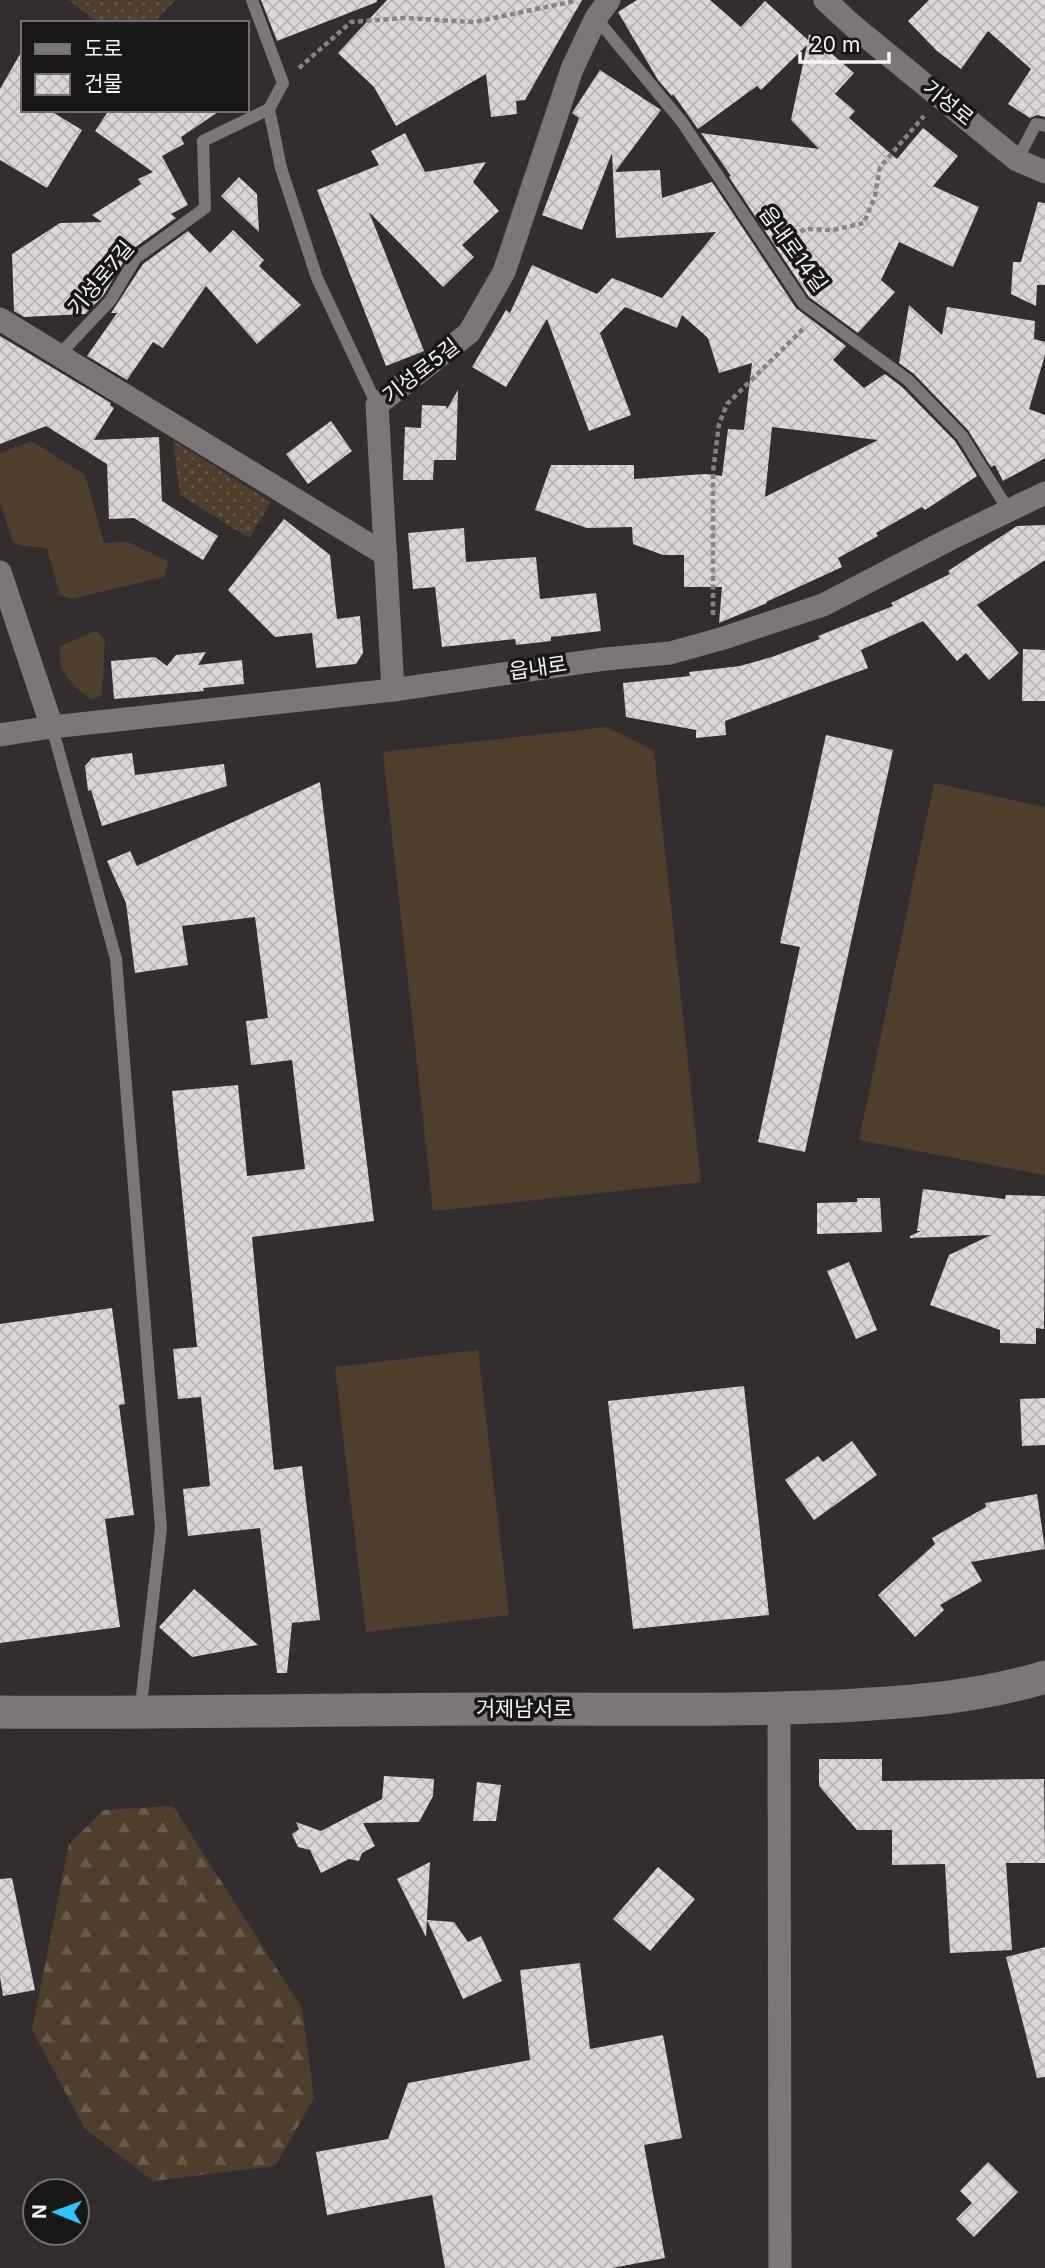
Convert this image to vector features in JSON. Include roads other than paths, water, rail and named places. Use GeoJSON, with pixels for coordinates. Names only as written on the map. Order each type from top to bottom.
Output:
{"type":"FeatureCollection","features":[{"type":"Feature","properties":{"kind":"main road","name":"거제남서로"},"geometry":{"type":"LineString","coordinates":[[0,1712],[140,1714],[350,1708],[779,1709],[942,1700],[1045,1677]]}},
{"type":"Feature","properties":{"kind":"street","name":"기성로"},"geometry":{"type":"LineString","coordinates":[[830,2],[1017,160],[1045,172]]}},
{"type":"Feature","properties":{"kind":"street","name":"기성로5길"},"geometry":{"type":"LineString","coordinates":[[393,690],[377,405],[468,333],[504,272],[572,69],[602,9]]}},
{"type":"Feature","properties":{"kind":"street"},"geometry":{"type":"LineString","coordinates":[[0,319],[386,555]]}},
{"type":"Feature","properties":{"kind":"street","name":"읍내로"},"geometry":{"type":"LineString","coordinates":[[0,735],[393,690],[605,659],[670,653],[823,605],[1045,493]]}},
{"type":"Feature","properties":{"kind":"street"},"geometry":{"type":"LineString","coordinates":[[0,572],[52,727]]}},
{"type":"Feature","properties":{"kind":"street"},"geometry":{"type":"LineString","coordinates":[[779,1709],[780,2268]]}},
{"type":"Feature","properties":{"kind":"lane"},"geometry":{"type":"LineString","coordinates":[[253,0],[283,83],[269,109],[281,168],[317,278],[377,405]]}},
{"type":"Feature","properties":{"kind":"lane","name":"읍내로14길"},"geometry":{"type":"LineString","coordinates":[[602,9],[682,122],[803,303],[908,380],[962,436],[1009,511]]}},
{"type":"Feature","properties":{"kind":"lane","name":"기성로7길"},"geometry":{"type":"LineString","coordinates":[[59,355],[110,301],[136,258],[205,208],[203,141],[269,109]]}},
{"type":"Feature","properties":{"kind":"lane"},"geometry":{"type":"LineString","coordinates":[[1017,160],[1036,124],[1045,126]]}},
{"type":"Feature","properties":{"kind":"lane"},"geometry":{"type":"LineString","coordinates":[[52,727],[116,959],[161,1528],[140,1714]]}}]}
